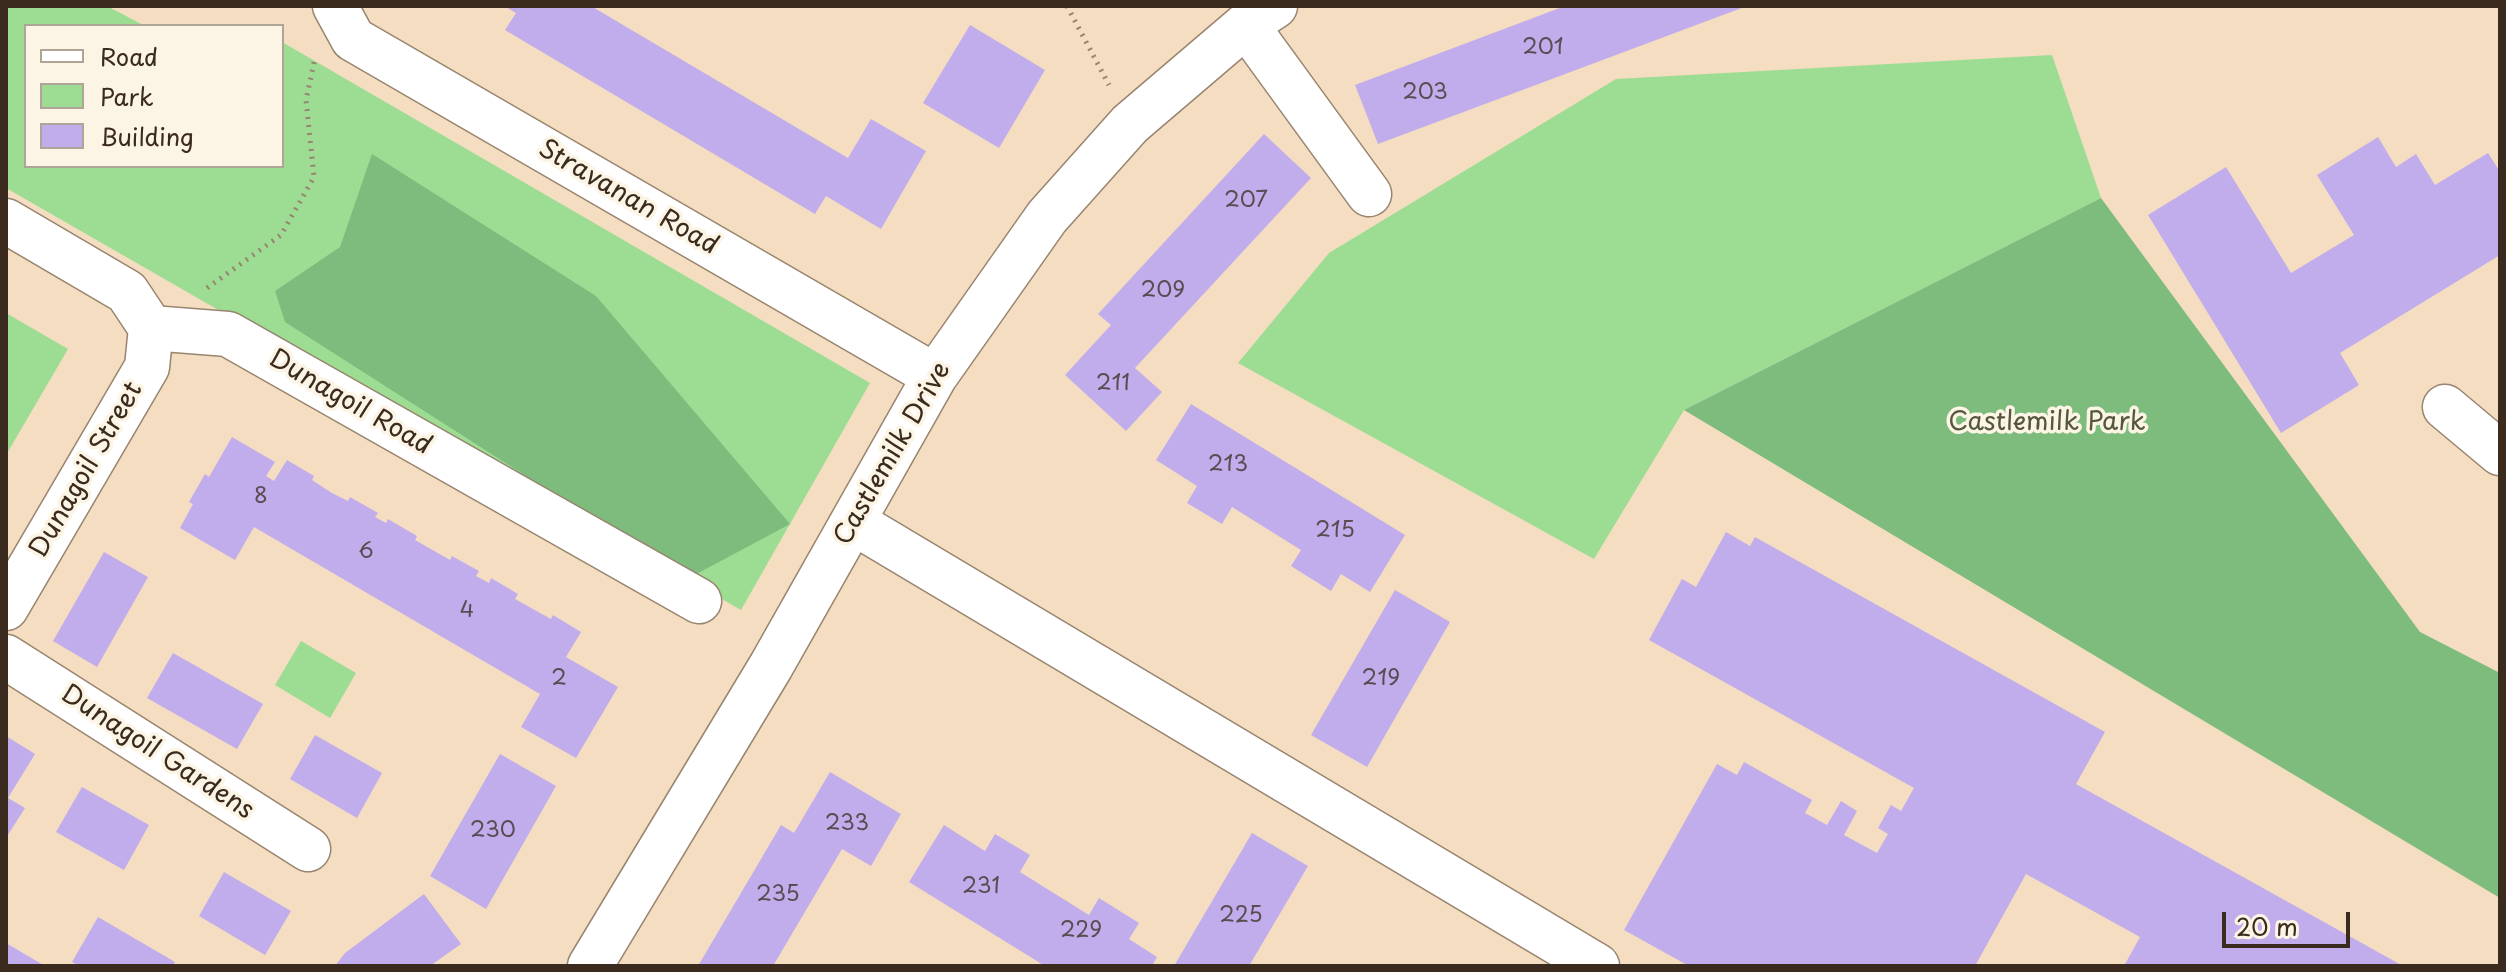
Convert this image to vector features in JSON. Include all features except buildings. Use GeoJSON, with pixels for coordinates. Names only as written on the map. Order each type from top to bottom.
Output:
{"type":"FeatureCollection","features":[{"type":"Feature","properties":{"kind":"street","name":"Stravanan Road"},"geometry":{"type":"LineString","coordinates":[[335,6],[353,39],[935,376]]}},
{"type":"Feature","properties":{"kind":"street","name":"Castlemilk Drive"},"geometry":{"type":"LineString","coordinates":[[590,966],[771,666],[935,376],[1047,217],[1130,124],[1261,16]]}},
{"type":"Feature","properties":{"kind":"street"},"geometry":{"type":"LineString","coordinates":[[1261,16],[1369,194]]}},
{"type":"Feature","properties":{"kind":"street"},"geometry":{"type":"LineString","coordinates":[[6,221],[127,292],[151,328]]}},
{"type":"Feature","properties":{"kind":"street","name":"Dunagoil Road"},"geometry":{"type":"LineString","coordinates":[[151,328],[228,334],[699,601]]}},
{"type":"Feature","properties":{"kind":"street","name":"Dunagoil Street"},"geometry":{"type":"LineString","coordinates":[[6,608],[147,367],[151,328]]}},
{"type":"Feature","properties":{"kind":"street"},"geometry":{"type":"LineString","coordinates":[[2445,407],[2500,453]]}},
{"type":"Feature","properties":{"kind":"street"},"geometry":{"type":"LineString","coordinates":[[853,522],[1597,966]]}},
{"type":"Feature","properties":{"kind":"street","name":"Dunagoil Gardens"},"geometry":{"type":"LineString","coordinates":[[6,657],[308,849]]}},
{"type":"Feature","properties":{"kind":"path"},"geometry":{"type":"LineString","coordinates":[[1067,6],[1130,124]]}},
{"type":"Feature","properties":{"kind":"path"},"geometry":{"type":"LineString","coordinates":[[151,328],[281,235],[314,177],[306,100],[318,48]]}},
{"type":"Feature","properties":{"kind":"green space"},"geometry":{"type":"Polygon","coordinates":[[[6,6],[107,6],[141,24],[24,24],[24,168],[284,168],[284,43],[870,383],[741,610],[6,188],[6,6]]]}},
{"type":"Feature","properties":{"kind":"green space"},"geometry":{"type":"Polygon","coordinates":[[[2052,55],[2101,198],[1684,410],[1594,559],[1238,363],[1329,253],[1616,79],[2052,55]]]}},
{"type":"Feature","properties":{"kind":"green space"},"geometry":{"type":"Polygon","coordinates":[[[372,154],[596,296],[790,524],[687,579],[285,322],[275,291],[340,247],[372,154]]]}},
{"type":"Feature","properties":{"kind":"green space","name":"Castlemilk Park"},"geometry":{"type":"Polygon","coordinates":[[[2101,198],[2420,632],[2500,673],[2500,898],[1684,410],[2101,198]]]}},
{"type":"Feature","properties":{"kind":"green space"},"geometry":{"type":"Polygon","coordinates":[[[6,313],[68,349],[6,455],[6,313]]]}},
{"type":"Feature","properties":{"kind":"green space"},"geometry":{"type":"Polygon","coordinates":[[[301,641],[356,673],[330,718],[275,685],[301,641]]]}}]}
